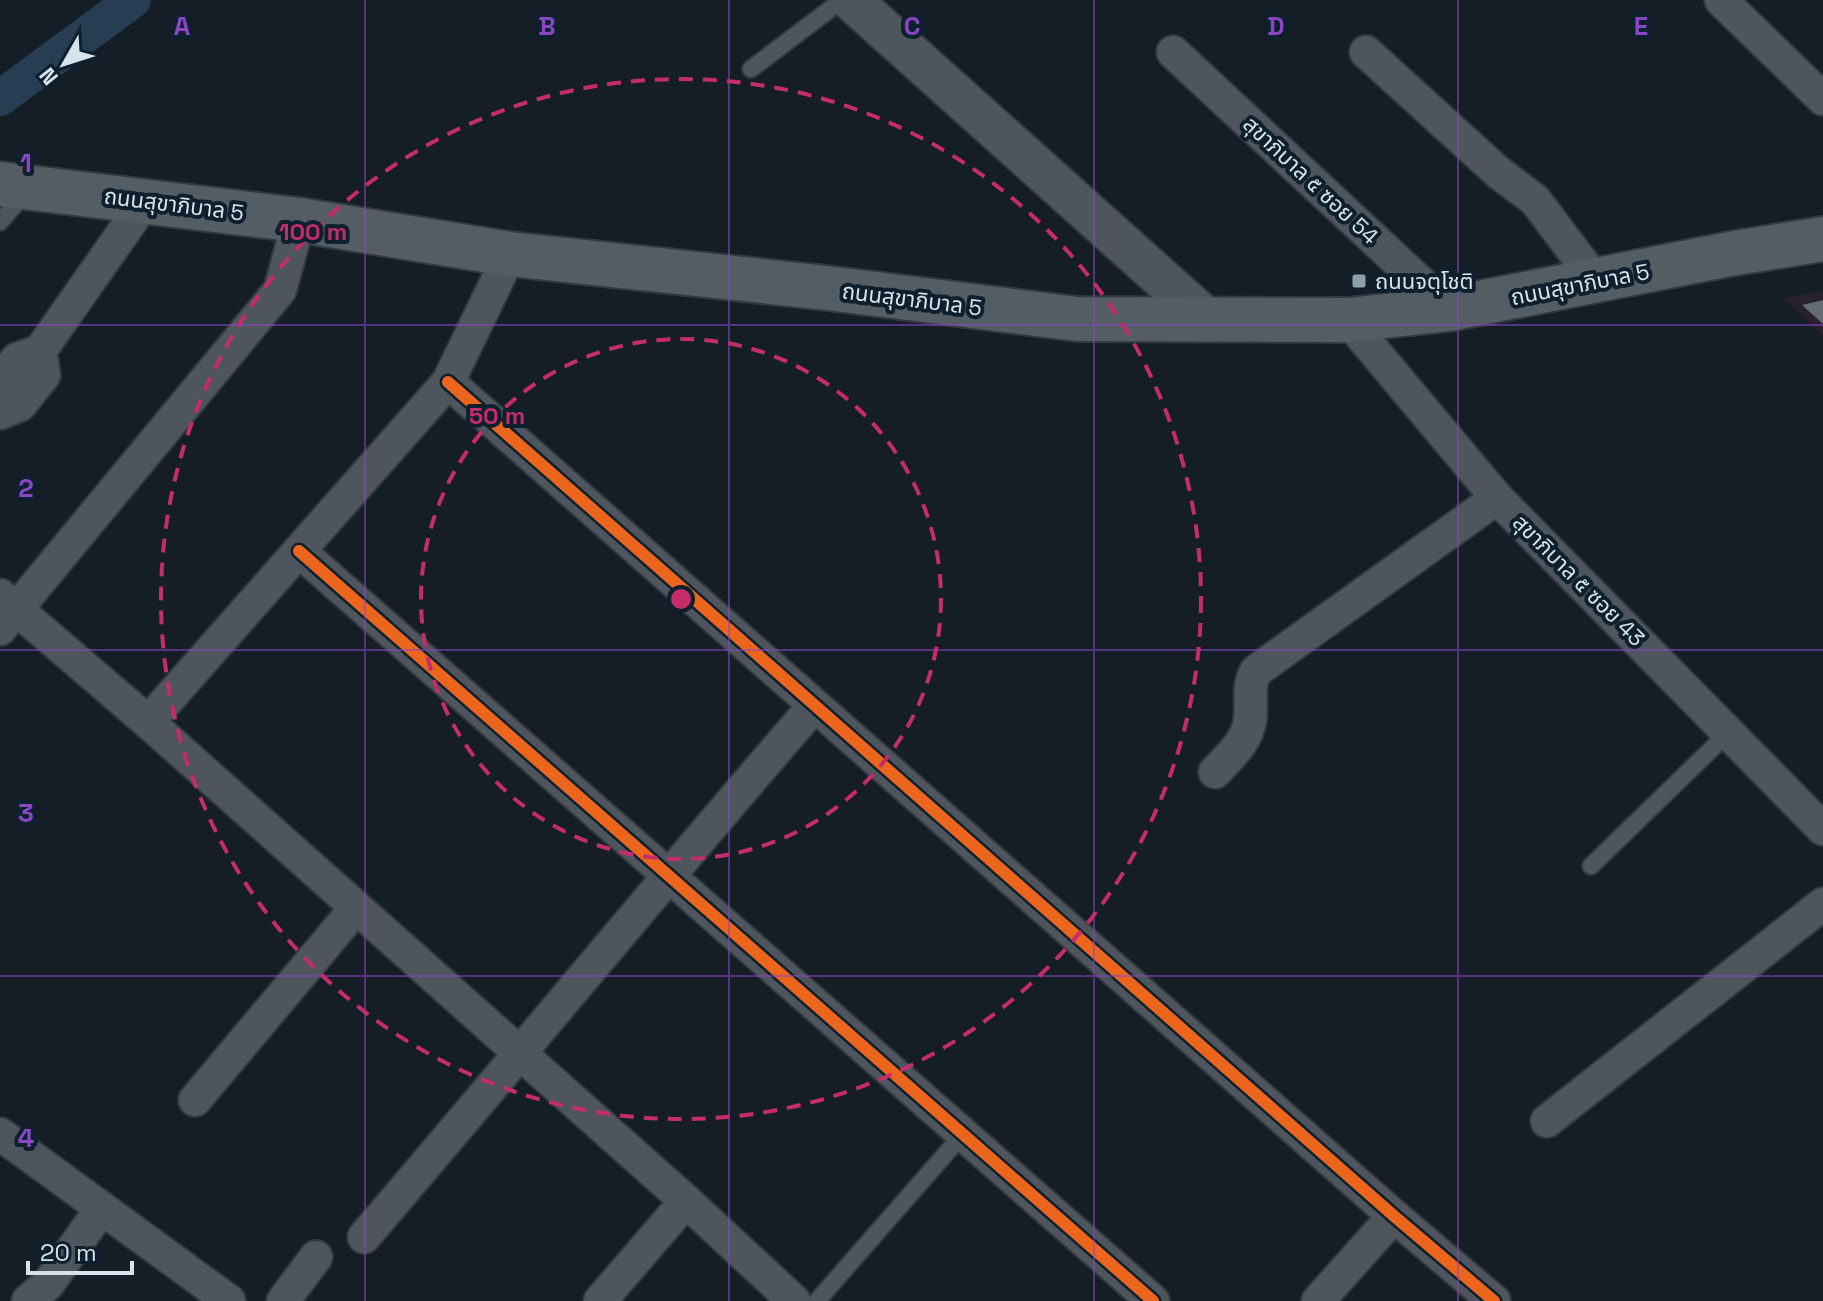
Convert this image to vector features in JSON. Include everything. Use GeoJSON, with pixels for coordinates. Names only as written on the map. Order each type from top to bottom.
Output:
{"type":"FeatureCollection","features":[{"type":"Feature","properties":{"kind":"main road","name":"ถนนสุขาภิบาล 5"},"geometry":{"type":"LineString","coordinates":[[15,186],[299,220],[510,254],[1077,319],[1348,320],[1449,309],[1735,253],[1823,239]]}},
{"type":"Feature","properties":{"kind":"street"},"geometry":{"type":"LineString","coordinates":[[851,0],[1208,320]]}},
{"type":"Feature","properties":{"kind":"street"},"geometry":{"type":"LineString","coordinates":[[1721,0],[1823,99]]}},
{"type":"Feature","properties":{"kind":"street","name":"สุขาภิบาล ๕ ซอย 54"},"geometry":{"type":"LineString","coordinates":[[1173,52],[1449,309]]}},
{"type":"Feature","properties":{"kind":"street"},"geometry":{"type":"LineString","coordinates":[[1366,52],[1499,173],[1535,200],[1596,281]]}},
{"type":"Feature","properties":{"kind":"street"},"geometry":{"type":"LineString","coordinates":[[0,380],[17,359],[40,351],[146,200]]}},
{"type":"Feature","properties":{"kind":"street"},"geometry":{"type":"LineString","coordinates":[[299,220],[280,290],[6,611],[148,722],[794,1301]]}},
{"type":"Feature","properties":{"kind":"street"},"geometry":{"type":"LineString","coordinates":[[148,722],[448,382],[510,254]]}},
{"type":"Feature","properties":{"kind":"street","name":"สุขาภิบาล ๕ ซอย 43"},"geometry":{"type":"LineString","coordinates":[[1348,320],[1497,498],[1730,731],[1823,829]]}},
{"type":"Feature","properties":{"kind":"street"},"geometry":{"type":"LineString","coordinates":[[0,413],[20,405],[44,375],[40,351]]}},
{"type":"Feature","properties":{"kind":"street"},"geometry":{"type":"LineString","coordinates":[[448,382],[1494,1301]]}},
{"type":"Feature","properties":{"kind":"street"},"geometry":{"type":"LineString","coordinates":[[1215,772],[1243,741],[1250,721],[1249,685],[1256,671],[1497,498]]}},
{"type":"Feature","properties":{"kind":"street"},"geometry":{"type":"LineString","coordinates":[[299,551],[1153,1301]]}},
{"type":"Feature","properties":{"kind":"street"},"geometry":{"type":"LineString","coordinates":[[364,1237],[814,706]]}},
{"type":"Feature","properties":{"kind":"street"},"geometry":{"type":"LineString","coordinates":[[1547,1121],[1823,904]]}},
{"type":"Feature","properties":{"kind":"street"},"geometry":{"type":"LineString","coordinates":[[195,1100],[356,908]]}},
{"type":"Feature","properties":{"kind":"street"},"geometry":{"type":"LineString","coordinates":[[0,1134],[229,1301]]}},
{"type":"Feature","properties":{"kind":"street"},"geometry":{"type":"LineString","coordinates":[[600,1301],[686,1201]]}},
{"type":"Feature","properties":{"kind":"street"},"geometry":{"type":"LineString","coordinates":[[45,1295],[102,1208]]}},
{"type":"Feature","properties":{"kind":"street"},"geometry":{"type":"LineString","coordinates":[[1318,1301],[1394,1216]]}},
{"type":"Feature","properties":{"kind":"street"},"geometry":{"type":"LineString","coordinates":[[283,1301],[316,1257]]}},
{"type":"Feature","properties":{"kind":"lane"},"geometry":{"type":"LineString","coordinates":[[751,69],[842,0]]}},
{"type":"Feature","properties":{"kind":"lane"},"geometry":{"type":"LineString","coordinates":[[0,222],[15,186]]}},
{"type":"Feature","properties":{"kind":"lane"},"geometry":{"type":"LineString","coordinates":[[1591,866],[1730,731]]}},
{"type":"Feature","properties":{"kind":"lane"},"geometry":{"type":"LineString","coordinates":[[817,1301],[963,1134]]}},
{"type":"Feature","properties":{"kind":"shaded area"},"geometry":{"type":"Polygon","coordinates":[[[1823,291],[1823,335],[1783,298],[1823,291]]]}},
{"type":"Feature","properties":{"kind":"building"},"geometry":{"type":"Polygon","coordinates":[[[1823,300],[1823,324],[1802,305],[1823,300]]]}},
{"type":"Feature","properties":{"kind":"waterway"},"geometry":{"type":"LineString","coordinates":[[0,98],[133,0]]}},
{"type":"Feature","properties":{"kind":"cycle path"},"geometry":{"type":"LineString","coordinates":[[448,382],[1494,1301]]}},
{"type":"Feature","properties":{"kind":"cycle path"},"geometry":{"type":"LineString","coordinates":[[299,551],[1153,1301]]}},
{"type":"Feature","properties":{"kind":"place","name":"ถนนจตุโชติ"},"geometry":{"type":"Point","coordinates":[1359,281]}}]}
